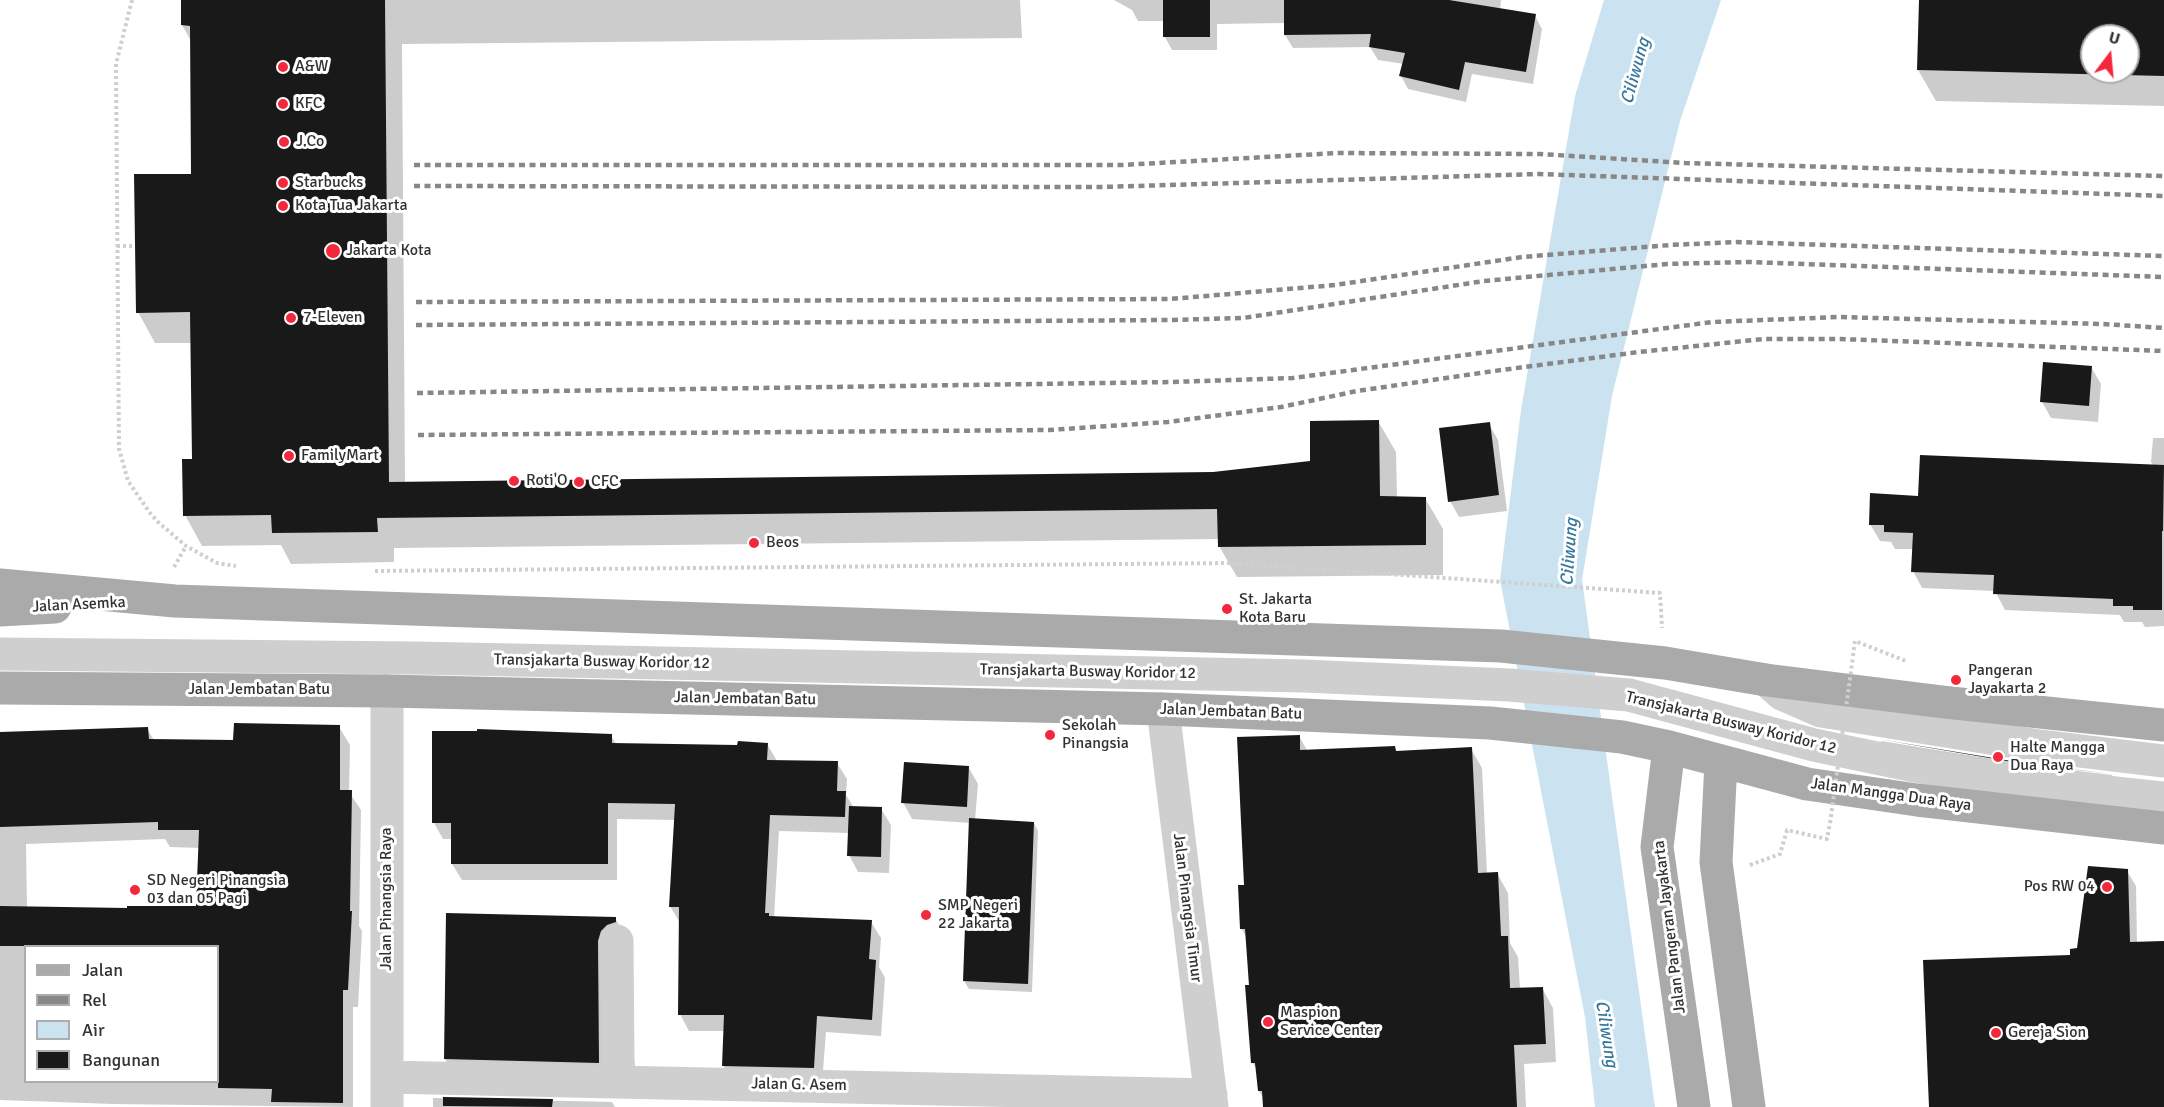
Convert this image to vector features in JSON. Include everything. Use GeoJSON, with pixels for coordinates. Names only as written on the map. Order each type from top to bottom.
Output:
{"type":"FeatureCollection","features":[{"type":"Feature","properties":{"kind":"main road"},"geometry":{"type":"LineString","coordinates":[[0,585],[158,600],[1501,646],[1650,661],[1766,680],[1943,702],[2164,725]]}},
{"type":"Feature","properties":{"kind":"main road","name":"Jalan Asemka"},"geometry":{"type":"LineString","coordinates":[[0,610],[158,600]]}},
{"type":"Feature","properties":{"kind":"main road","name":"Jalan Jembatan Batu"},"geometry":{"type":"LineString","coordinates":[[0,688],[387,691],[1162,708],[1490,723],[1622,737]]}},
{"type":"Feature","properties":{"kind":"main road","name":"Jalan Mangga Dua Raya"},"geometry":{"type":"LineString","coordinates":[[1622,737],[1669,747],[1807,784],[1917,800],[2164,828]]}},
{"type":"Feature","properties":{"kind":"main road","name":"Jalan Pangeran Jayakarta"},"geometry":{"type":"LineString","coordinates":[[1669,747],[1657,848],[1694,1107]]}},
{"type":"Feature","properties":{"kind":"main road"},"geometry":{"type":"LineString","coordinates":[[1721,762],[1716,862],[1749,1107]]}},
{"type":"Feature","properties":{"kind":"street","name":"Transjakarta Busway Koridor 12"},"geometry":{"type":"LineString","coordinates":[[0,654],[414,658],[1304,676],[1509,685],[1629,695],[1814,745],[1915,766],[2022,783],[2164,798]]}},
{"type":"Feature","properties":{"kind":"street"},"geometry":{"type":"LineString","coordinates":[[1766,680],[1782,694],[1821,711],[2039,746],[2164,761]]}},
{"type":"Feature","properties":{"kind":"street","name":"Jalan Pinangsia Raya"},"geometry":{"type":"LineString","coordinates":[[387,691],[387,1092]]}},
{"type":"Feature","properties":{"kind":"street","name":"Jalan Pinangsia Timur"},"geometry":{"type":"LineString","coordinates":[[1162,708],[1212,1101]]}},
{"type":"Feature","properties":{"kind":"street"},"geometry":{"type":"LineString","coordinates":[[617,941],[620,1081]]}},
{"type":"Feature","properties":{"kind":"street","name":"Jalan G. Asem"},"geometry":{"type":"LineString","coordinates":[[387,1092],[620,1081],[1212,1101]]}},
{"type":"Feature","properties":{"kind":"path"},"geometry":{"type":"LineString","coordinates":[[132,0],[116,64],[119,449],[128,481],[150,513],[186,546],[217,563],[239,567]]}},
{"type":"Feature","properties":{"kind":"path"},"geometry":{"type":"LineString","coordinates":[[117,246],[135,246]]}},
{"type":"Feature","properties":{"kind":"path"},"geometry":{"type":"LineString","coordinates":[[368,571],[1230,563],[1660,593],[1650,661]]}},
{"type":"Feature","properties":{"kind":"path"},"geometry":{"type":"LineString","coordinates":[[1749,865],[1780,854],[1787,830],[1827,839],[1855,641],[1913,664]]}},
{"type":"Feature","properties":{"kind":"water","name":"Ciliwung"},"geometry":{"type":"Polygon","coordinates":[[[1604,0],[1721,0],[1680,121],[1612,396],[1582,580],[1655,1107],[1595,1107],[1585,1017],[1500,580],[1521,410],[1575,96],[1604,0]]]}},
{"type":"Feature","properties":{"kind":"building"},"geometry":{"type":"Polygon","coordinates":[[[181,0],[385,0],[389,482],[1213,472],[1310,461],[1310,421],[1379,420],[1380,496],[1426,497],[1426,545],[1218,547],[1217,509],[377,518],[378,532],[272,533],[271,515],[183,516],[182,459],[192,459],[190,312],[136,313],[134,174],[191,174],[190,26],[181,25],[181,0]]]}},
{"type":"Feature","properties":{"kind":"building"},"geometry":{"type":"Polygon","coordinates":[[[1163,0],[1210,0],[1210,37],[1163,37],[1163,0]]]}},
{"type":"Feature","properties":{"kind":"building"},"geometry":{"type":"Polygon","coordinates":[[[1284,0],[1449,0],[1536,14],[1526,72],[1465,62],[1459,90],[1399,76],[1405,53],[1369,47],[1371,34],[1284,35],[1284,0]]]}},
{"type":"Feature","properties":{"kind":"building"},"geometry":{"type":"Polygon","coordinates":[[[1919,0],[2164,0],[2164,76],[2140,75],[2140,24],[2080,24],[2080,74],[1917,70],[1919,0]]]}},
{"type":"Feature","properties":{"kind":"building"},"geometry":{"type":"Polygon","coordinates":[[[2043,362],[2092,366],[2089,406],[2040,402],[2043,362]]]}},
{"type":"Feature","properties":{"kind":"building"},"geometry":{"type":"Polygon","coordinates":[[[1490,422],[1499,495],[1448,502],[1439,428],[1490,422]]]}},
{"type":"Feature","properties":{"kind":"building"},"geometry":{"type":"Polygon","coordinates":[[[1920,455],[2164,465],[2162,610],[2133,610],[2133,606],[2113,606],[2113,599],[1993,594],[1994,575],[1911,572],[1913,533],[1884,532],[1884,525],[1869,525],[1870,493],[1918,496],[1920,455]]]}},
{"type":"Feature","properties":{"kind":"building"},"geometry":{"type":"Polygon","coordinates":[[[234,723],[340,725],[340,790],[352,790],[350,911],[352,911],[348,990],[343,990],[343,1103],[271,1102],[272,1089],[218,1088],[219,945],[0,946],[0,906],[127,908],[127,906],[196,906],[199,830],[158,830],[158,822],[0,827],[0,732],[148,727],[149,739],[233,740],[234,723]]]}},
{"type":"Feature","properties":{"kind":"building"},"geometry":{"type":"Polygon","coordinates":[[[477,729],[612,734],[612,743],[737,745],[738,741],[768,743],[767,760],[838,761],[837,791],[846,791],[845,817],[770,815],[765,913],[769,913],[769,916],[872,920],[869,959],[876,960],[872,1020],[817,1016],[814,1068],[722,1066],[724,1015],[678,1015],[679,907],[669,907],[675,804],[608,803],[608,864],[451,864],[451,823],[432,823],[432,731],[477,731],[477,729]]]}},
{"type":"Feature","properties":{"kind":"building"},"geometry":{"type":"Polygon","coordinates":[[[1300,735],[1300,750],[1395,746],[1396,751],[1472,747],[1478,873],[1498,872],[1501,936],[1508,936],[1510,988],[1543,987],[1546,1044],[1514,1045],[1517,1107],[1263,1107],[1262,1091],[1258,1091],[1255,1063],[1251,1063],[1245,985],[1249,985],[1245,929],[1240,929],[1238,885],[1244,885],[1237,737],[1300,735]]]}},
{"type":"Feature","properties":{"kind":"building"},"geometry":{"type":"Polygon","coordinates":[[[1878,739],[2036,765],[2113,774],[2024,764],[1878,739]]]}},
{"type":"Feature","properties":{"kind":"building"},"geometry":{"type":"Polygon","coordinates":[[[904,762],[969,766],[967,807],[901,803],[904,762]]]}},
{"type":"Feature","properties":{"kind":"building"},"geometry":{"type":"Polygon","coordinates":[[[849,806],[882,807],[881,857],[847,856],[849,806]]]}},
{"type":"Feature","properties":{"kind":"building"},"geometry":{"type":"Polygon","coordinates":[[[969,818],[1034,822],[1028,984],[963,981],[969,818]]]}},
{"type":"Feature","properties":{"kind":"building"},"geometry":{"type":"Polygon","coordinates":[[[2088,866],[2128,869],[2130,942],[2164,941],[2164,1107],[1929,1107],[1923,960],[2070,955],[2070,949],[2077,948],[2088,866]]]}},
{"type":"Feature","properties":{"kind":"building"},"geometry":{"type":"Polygon","coordinates":[[[446,913],[616,917],[616,922],[607,925],[601,931],[598,941],[599,1063],[444,1059],[446,913]]]}},
{"type":"Feature","properties":{"kind":"building"},"geometry":{"type":"Polygon","coordinates":[[[443,1097],[553,1099],[552,1107],[443,1106],[443,1097]]]}},
{"type":"Feature","properties":{"kind":"railway"},"geometry":{"type":"LineString","coordinates":[[414,165],[1122,165],[1337,153],[1540,154],[1685,163],[2164,176]]}},
{"type":"Feature","properties":{"kind":"railway"},"geometry":{"type":"LineString","coordinates":[[414,186],[1101,187],[1539,174],[2164,196]]}},
{"type":"Feature","properties":{"kind":"railway"},"geometry":{"type":"LineString","coordinates":[[416,302],[1170,299],[1335,285],[1522,257],[1736,242],[2164,256]]}},
{"type":"Feature","properties":{"kind":"railway"},"geometry":{"type":"LineString","coordinates":[[416,325],[1243,318],[1484,281],[1667,264],[1749,262],[2164,277]]}},
{"type":"Feature","properties":{"kind":"railway"},"geometry":{"type":"LineString","coordinates":[[417,393],[1172,382],[1293,378],[1712,322],[1838,317],[2103,324],[2164,328]]}},
{"type":"Feature","properties":{"kind":"railway"},"geometry":{"type":"LineString","coordinates":[[418,435],[1049,430],[1168,422],[1281,407],[1357,391],[1494,371],[1763,339],[1840,339],[2164,351]]}},
{"type":"Feature","properties":{"kind":"place","name":"A&W"},"geometry":{"type":"Point","coordinates":[283,67]}},
{"type":"Feature","properties":{"kind":"place","name":"KFC"},"geometry":{"type":"Point","coordinates":[283,104]}},
{"type":"Feature","properties":{"kind":"place","name":"J.Co"},"geometry":{"type":"Point","coordinates":[284,142]}},
{"type":"Feature","properties":{"kind":"place","name":"Starbucks"},"geometry":{"type":"Point","coordinates":[283,183]}},
{"type":"Feature","properties":{"kind":"place","name":"Kota Tua Jakarta"},"geometry":{"type":"Point","coordinates":[283,206]}},
{"type":"Feature","properties":{"kind":"place","name":"Jakarta Kota"},"geometry":{"type":"Point","coordinates":[333,251]}},
{"type":"Feature","properties":{"kind":"place","name":"7-Eleven"},"geometry":{"type":"Point","coordinates":[291,318]}},
{"type":"Feature","properties":{"kind":"place","name":"FamilyMart"},"geometry":{"type":"Point","coordinates":[289,456]}},
{"type":"Feature","properties":{"kind":"place","name":"Roti'O"},"geometry":{"type":"Point","coordinates":[514,481]}},
{"type":"Feature","properties":{"kind":"place","name":"CFC"},"geometry":{"type":"Point","coordinates":[579,482]}},
{"type":"Feature","properties":{"kind":"place","name":"Beos"},"geometry":{"type":"Point","coordinates":[754,543]}},
{"type":"Feature","properties":{"kind":"place","name":"St. Jakarta Kota Baru"},"geometry":{"type":"Point","coordinates":[1227,609]}},
{"type":"Feature","properties":{"kind":"place","name":"Pangeran Jayakarta 2"},"geometry":{"type":"Point","coordinates":[1956,680]}},
{"type":"Feature","properties":{"kind":"place","name":"Sekolah Pinangsia"},"geometry":{"type":"Point","coordinates":[1050,735]}},
{"type":"Feature","properties":{"kind":"place","name":"Halte Mangga Dua Raya"},"geometry":{"type":"Point","coordinates":[1998,757]}},
{"type":"Feature","properties":{"kind":"place","name":"Pos RW 04"},"geometry":{"type":"Point","coordinates":[2107,887]}},
{"type":"Feature","properties":{"kind":"place","name":"SD Negeri Pinangsia 03 dan 05 Pagi"},"geometry":{"type":"Point","coordinates":[135,890]}},
{"type":"Feature","properties":{"kind":"place","name":"SMP Negeri 22 Jakarta"},"geometry":{"type":"Point","coordinates":[926,915]}},
{"type":"Feature","properties":{"kind":"place","name":"Maspion Service Center"},"geometry":{"type":"Point","coordinates":[1268,1022]}},
{"type":"Feature","properties":{"kind":"place","name":"Gereja Sion"},"geometry":{"type":"Point","coordinates":[1996,1033]}}]}
